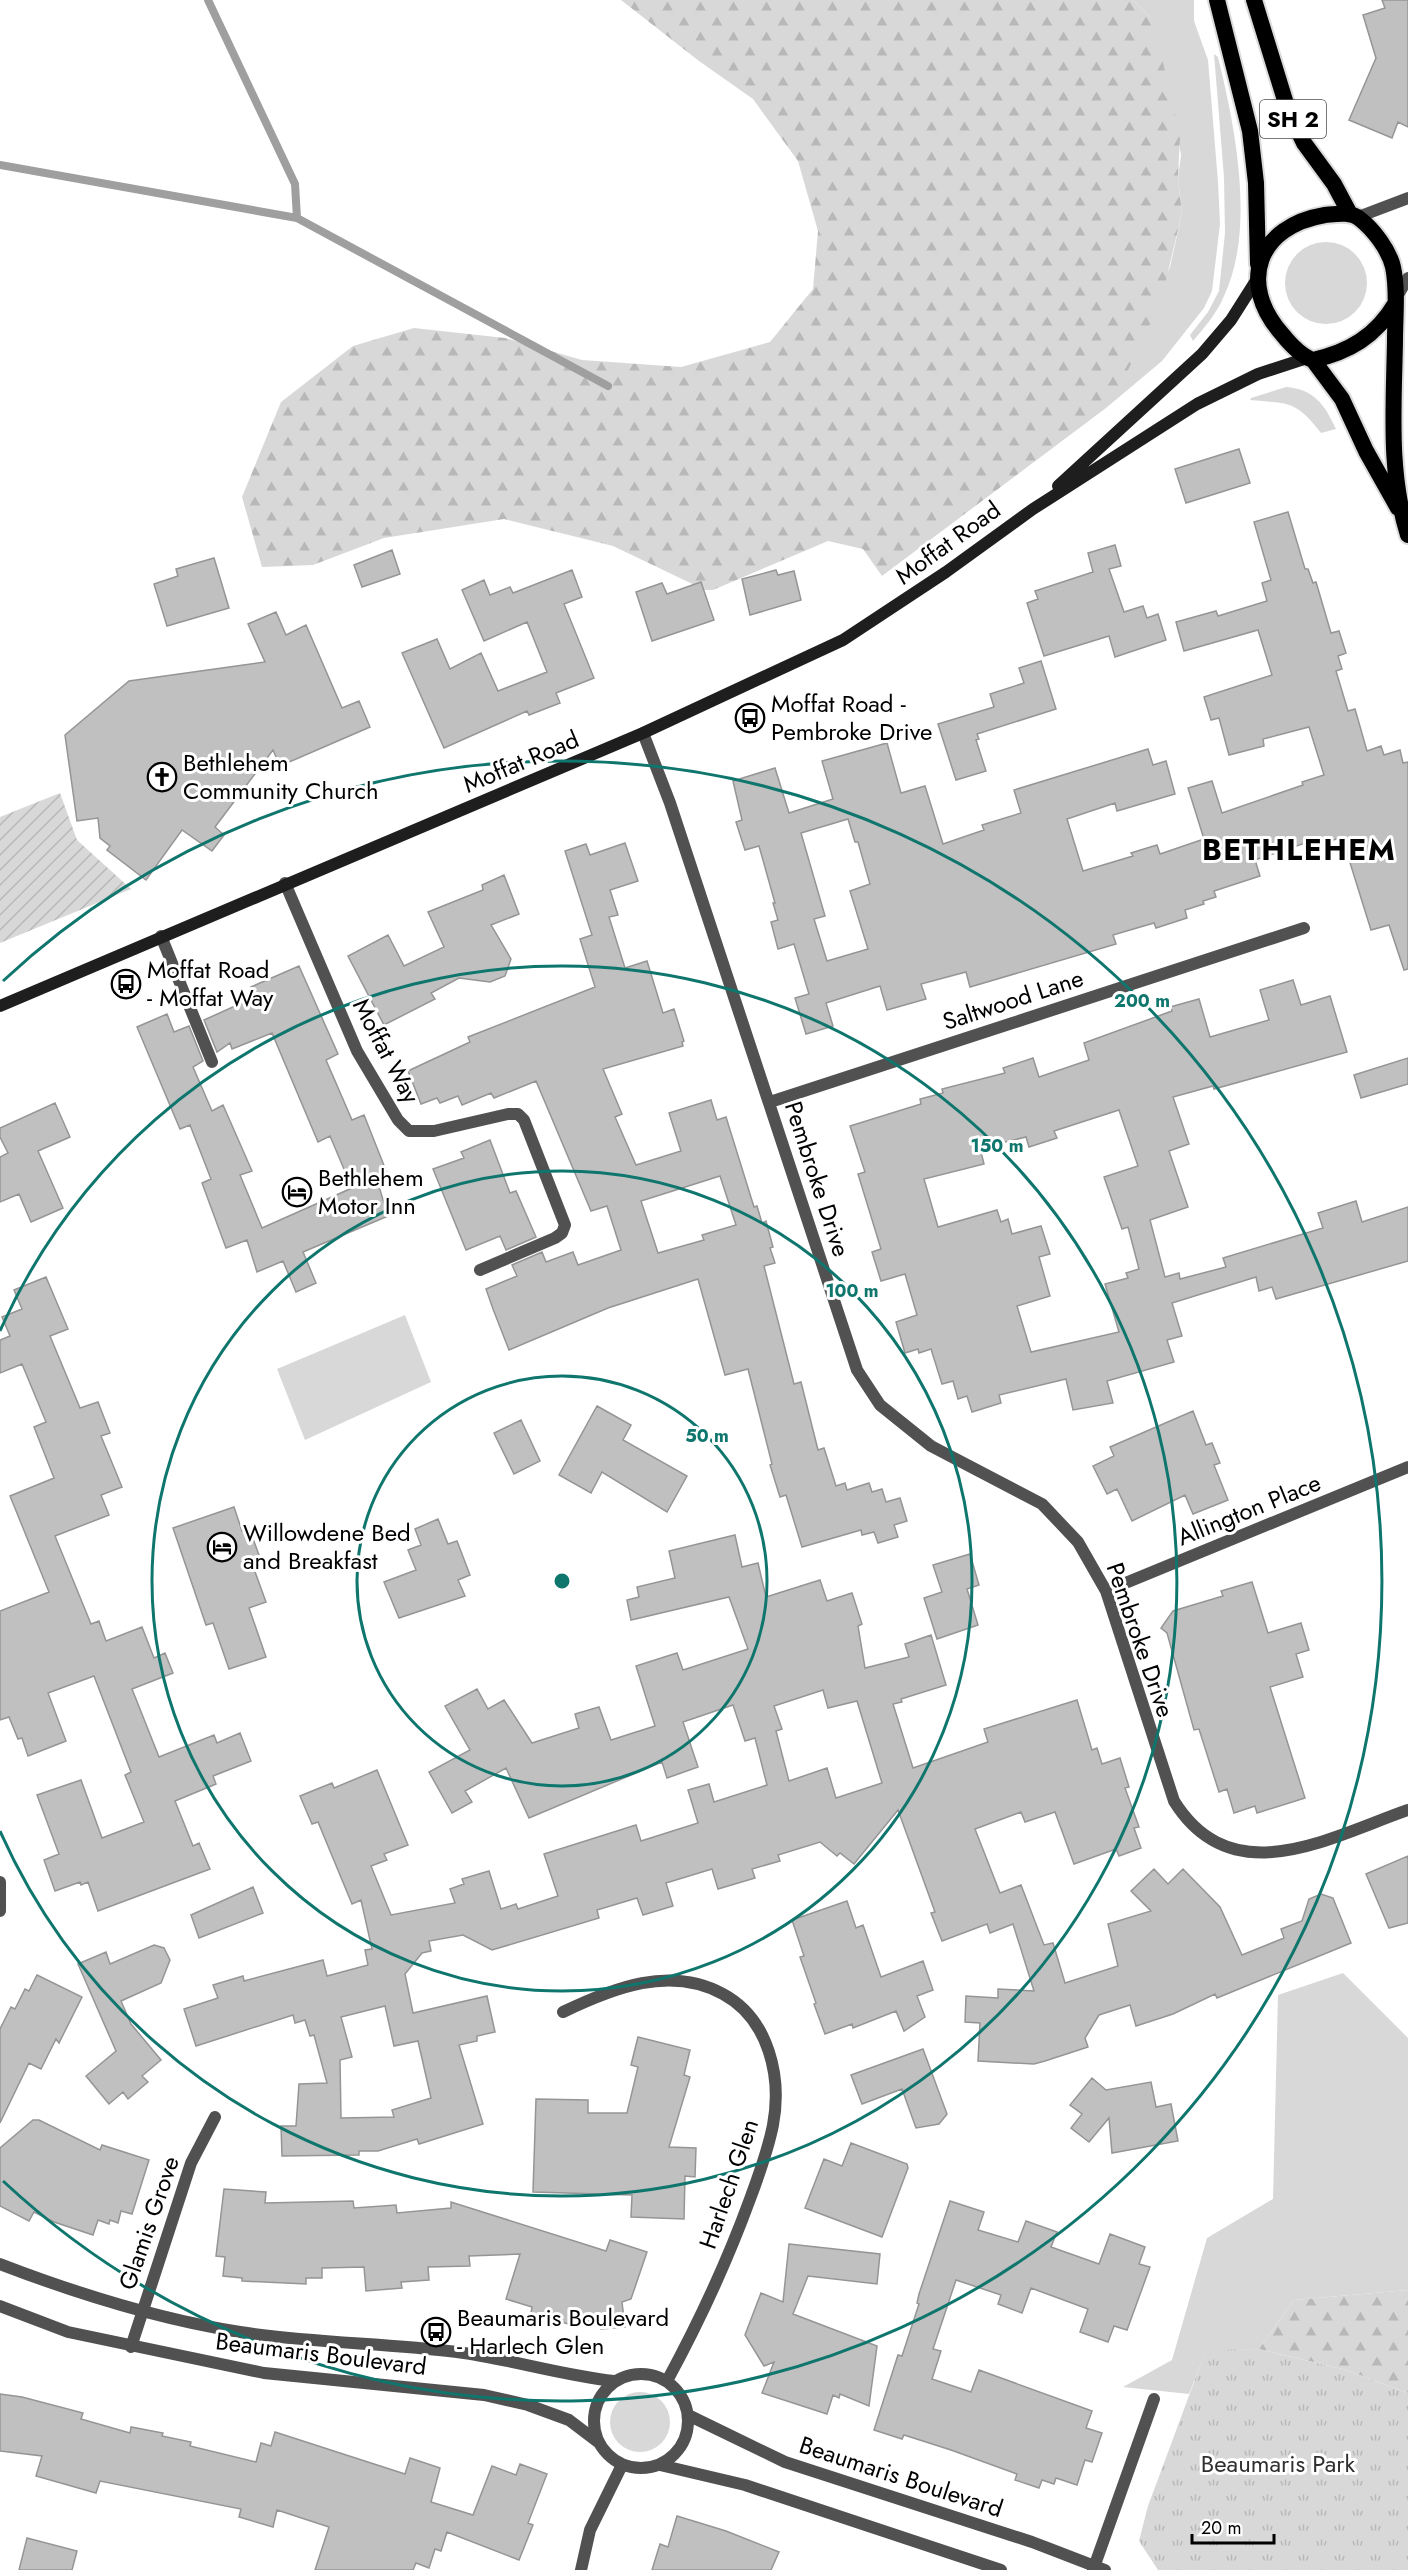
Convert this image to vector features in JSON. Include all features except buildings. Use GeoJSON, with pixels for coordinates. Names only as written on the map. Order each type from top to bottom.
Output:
{"type":"FeatureCollection","features":[{"type":"Feature","properties":{"kind":"highway","name":"SH 2"},"geometry":{"type":"LineString","coordinates":[[1217,0],[1250,131],[1256,183],[1261,302],[1272,322],[1310,359],[1342,399],[1366,451],[1401,514],[1408,535]]}},
{"type":"Feature","properties":{"kind":"highway","name":"SH 2"},"geometry":{"type":"LineString","coordinates":[[1254,0],[1288,110],[1304,143],[1334,183],[1354,215],[1385,249],[1393,267],[1395,302],[1393,438],[1401,514]]}},
{"type":"Feature","properties":{"kind":"highway"},"geometry":{"type":"LineString","coordinates":[[1258,271],[1275,239],[1290,225],[1309,218],[1354,215]]}},
{"type":"Feature","properties":{"kind":"highway"},"geometry":{"type":"LineString","coordinates":[[1310,359],[1356,345],[1379,326],[1395,302]]}},
{"type":"Feature","properties":{"kind":"main road","name":"Moffat Road"},"geometry":{"type":"LineString","coordinates":[[1033,509],[1202,354],[1231,320],[1258,271]]}},
{"type":"Feature","properties":{"kind":"main road","name":"Moffat Road"},"geometry":{"type":"LineString","coordinates":[[0,1006],[285,883],[643,733],[843,640],[898,605],[1033,509],[1197,404],[1258,374],[1310,359]]}},
{"type":"Feature","properties":{"kind":"street"},"geometry":{"type":"LineString","coordinates":[[1354,215],[1408,198]]}},
{"type":"Feature","properties":{"kind":"street"},"geometry":{"type":"LineString","coordinates":[[1395,302],[1408,278]]}},
{"type":"Feature","properties":{"kind":"street","name":"Pembroke Drive"},"geometry":{"type":"LineString","coordinates":[[643,733],[670,803],[857,1370],[869,1393],[880,1406],[931,1446],[1042,1504],[1078,1542],[1106,1591],[1174,1801],[1185,1820],[1205,1837],[1225,1847],[1246,1853],[1283,1852],[1408,1810]]}},
{"type":"Feature","properties":{"kind":"street","name":"Moffat Way"},"geometry":{"type":"LineString","coordinates":[[285,883],[357,1051],[398,1120],[409,1131],[434,1131],[508,1114],[518,1114],[524,1120],[565,1225],[562,1233],[555,1238],[480,1270]]}},
{"type":"Feature","properties":{"kind":"street","name":"Saltwood Lane"},"geometry":{"type":"LineString","coordinates":[[770,1102],[1304,928]]}},
{"type":"Feature","properties":{"kind":"street"},"geometry":{"type":"LineString","coordinates":[[161,936],[212,1062]]}},
{"type":"Feature","properties":{"kind":"street","name":"Allington Place"},"geometry":{"type":"LineString","coordinates":[[1106,1591],[1408,1467]]}},
{"type":"Feature","properties":{"kind":"street"},"geometry":{"type":"LineString","coordinates":[[0,1882],[0,1911]]}},
{"type":"Feature","properties":{"kind":"street","name":"Harlech Glen"},"geometry":{"type":"LineString","coordinates":[[563,2012],[619,1988],[650,1981],[685,1980],[720,1992],[744,2009],[755,2022],[769,2052],[776,2095],[773,2125],[763,2163],[712,2293],[667,2381]]}},
{"type":"Feature","properties":{"kind":"street","name":"Glamis Grove"},"geometry":{"type":"LineString","coordinates":[[131,2347],[191,2163],[215,2117]]}},
{"type":"Feature","properties":{"kind":"street","name":"Beaumaris Boulevard"},"geometry":{"type":"LineString","coordinates":[[0,2264],[52,2284],[141,2312],[240,2332],[460,2352],[586,2378],[614,2380]]}},
{"type":"Feature","properties":{"kind":"street","name":"Beaumaris Boulevard"},"geometry":{"type":"LineString","coordinates":[[0,2306],[68,2332],[264,2373],[484,2395],[528,2405],[569,2420],[598,2442]]}},
{"type":"Feature","properties":{"kind":"street"},"geometry":{"type":"LineString","coordinates":[[660,2465],[681,2446],[689,2424],[681,2396],[667,2381],[649,2374],[635,2374],[614,2380],[599,2398],[594,2412],[593,2428],[598,2442],[613,2460],[622,2465],[636,2468],[660,2465],[744,2485],[1001,2570]]}},
{"type":"Feature","properties":{"kind":"street"},"geometry":{"type":"LineString","coordinates":[[1097,2568],[1154,2399]]}},
{"type":"Feature","properties":{"kind":"street","name":"Beaumaris Boulevard"},"geometry":{"type":"LineString","coordinates":[[688,2415],[785,2462],[1032,2542],[1097,2568]]}},
{"type":"Feature","properties":{"kind":"street"},"geometry":{"type":"LineString","coordinates":[[581,2570],[590,2530],[622,2465]]}},
{"type":"Feature","properties":{"kind":"green space"},"geometry":{"type":"Polygon","coordinates":[[[621,0],[1133,0],[1149,16],[1156,32],[1180,137],[1178,178],[1182,213],[1161,301],[1118,391],[1106,408],[882,576],[863,549],[828,541],[713,590],[705,590],[613,546],[504,519],[384,538],[313,565],[262,567],[242,497],[281,402],[353,346],[414,328],[505,338],[582,360],[681,367],[770,342],[813,289],[818,231],[798,161],[753,99],[699,61],[621,0]]]}},
{"type":"Feature","properties":{"kind":"green space"},"geometry":{"type":"Polygon","coordinates":[[[1133,0],[1194,0],[1194,21],[1208,60],[1220,224],[1212,291],[1204,308],[1162,361],[1106,408],[1170,267],[1182,213],[1178,178],[1181,155],[1174,114],[1149,16],[1133,0]]]}},
{"type":"Feature","properties":{"kind":"green space"},"geometry":{"type":"Polygon","coordinates":[[[1214,54],[1218,57],[1236,145],[1241,209],[1239,240],[1234,269],[1224,296],[1214,314],[1193,341],[1190,335],[1208,312],[1219,291],[1225,233],[1224,177],[1214,54]]]}},
{"type":"Feature","properties":{"kind":"green space"},"geometry":{"type":"Polygon","coordinates":[[[1326,242],[1342,245],[1355,254],[1364,267],[1367,283],[1364,299],[1355,312],[1342,321],[1326,324],[1310,321],[1297,312],[1288,299],[1285,283],[1288,267],[1297,254],[1310,245],[1326,242]]]}},
{"type":"Feature","properties":{"kind":"green space"},"geometry":{"type":"Polygon","coordinates":[[[1286,387],[1304,391],[1317,400],[1336,429],[1321,433],[1304,414],[1290,405],[1250,400],[1286,387]]]}},
{"type":"Feature","properties":{"kind":"green space"},"geometry":{"type":"Polygon","coordinates":[[[60,793],[77,840],[131,889],[0,943],[0,817],[60,793]]]}},
{"type":"Feature","properties":{"kind":"green space"},"geometry":{"type":"Polygon","coordinates":[[[405,1315],[431,1382],[305,1440],[277,1369],[405,1315]]]}},
{"type":"Feature","properties":{"kind":"green space"},"geometry":{"type":"Polygon","coordinates":[[[1343,1973],[1408,2038],[1408,2290],[1294,2300],[1259,2349],[1206,2351],[1189,2394],[1123,2387],[1172,2360],[1207,2238],[1273,2199],[1278,1995],[1343,1973]]]}},
{"type":"Feature","properties":{"kind":"green space"},"geometry":{"type":"Polygon","coordinates":[[[1408,2290],[1408,2393],[1346,2370],[1259,2349],[1294,2300],[1408,2290]]]}},
{"type":"Feature","properties":{"kind":"green space","name":"Beaumaris Park"},"geometry":{"type":"Polygon","coordinates":[[[1259,2349],[1346,2370],[1408,2393],[1408,2570],[1158,2570],[1139,2541],[1148,2506],[1206,2350],[1259,2349]]]}},
{"type":"Feature","properties":{"kind":"green space"},"geometry":{"type":"Polygon","coordinates":[[[640,2392],[661,2401],[670,2422],[661,2443],[640,2452],[619,2443],[610,2422],[619,2401],[640,2392]]]}},
{"type":"Feature","properties":{"kind":"waterway"},"geometry":{"type":"LineString","coordinates":[[208,0],[295,184],[297,218]]}},
{"type":"Feature","properties":{"kind":"waterway"},"geometry":{"type":"LineString","coordinates":[[0,165],[297,218],[608,386]]}},
{"type":"Feature","properties":{"kind":"place","name":"Moffat Road - Pembroke Drive"},"geometry":{"type":"Point","coordinates":[750,718]}},
{"type":"Feature","properties":{"kind":"place","name":"Bethlehem Community Church"},"geometry":{"type":"Point","coordinates":[162,777]}},
{"type":"Feature","properties":{"kind":"place","name":"Moffat Road - Moffat Way"},"geometry":{"type":"Point","coordinates":[126,984]}},
{"type":"Feature","properties":{"kind":"place","name":"Bethlehem Motor Inn"},"geometry":{"type":"Point","coordinates":[297,1192]}},
{"type":"Feature","properties":{"kind":"place","name":"Willowdene Bed and Breakfast"},"geometry":{"type":"Point","coordinates":[222,1547]}},
{"type":"Feature","properties":{"kind":"place","name":"Beaumaris Boulevard - Harlech Glen"},"geometry":{"type":"Point","coordinates":[436,2332]}},
{"type":"Feature","properties":{"kind":"district","name":"BETHLEHEM"},"geometry":{"type":"Point","coordinates":[1299,850]}}]}
